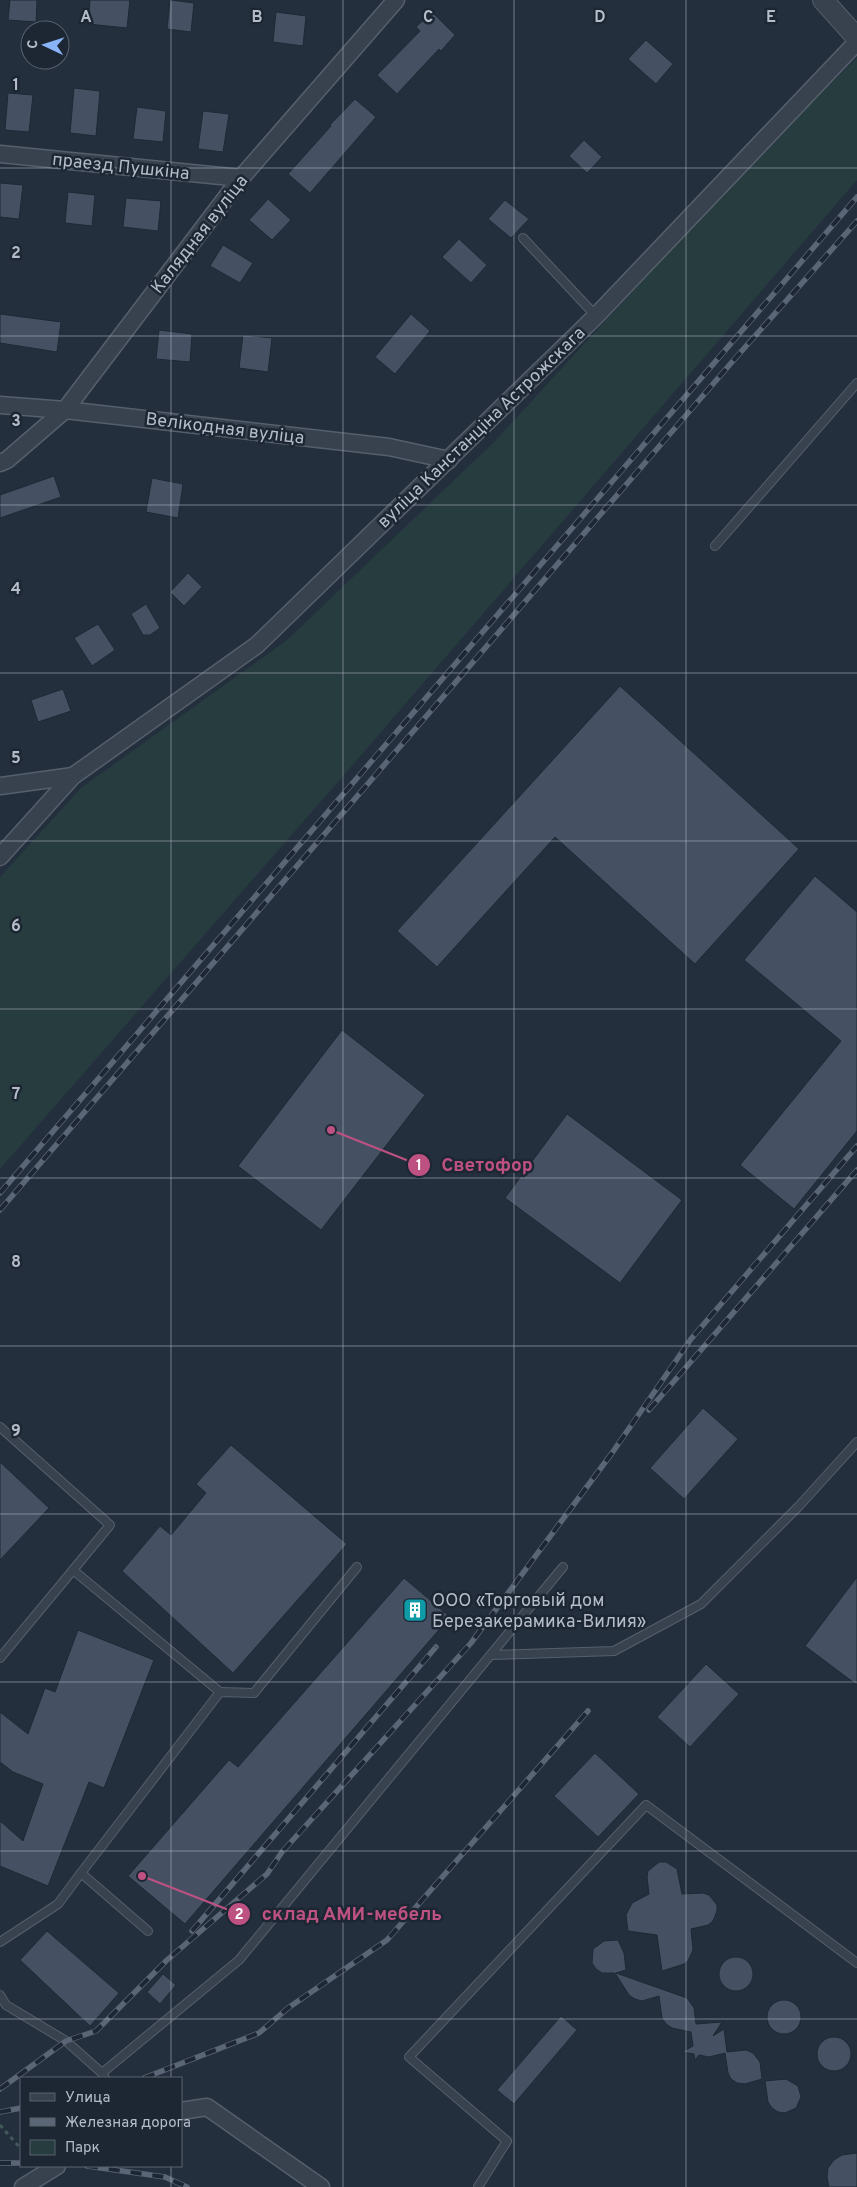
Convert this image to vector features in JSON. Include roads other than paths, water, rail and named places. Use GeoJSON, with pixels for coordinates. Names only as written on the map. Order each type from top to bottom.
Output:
{"type":"FeatureCollection","features":[{"type":"Feature","properties":{"kind":"street","name":"Калядная вуліца"},"geometry":{"type":"LineString","coordinates":[[0,463],[7,460],[64,410],[242,178],[396,0]]}},
{"type":"Feature","properties":{"kind":"street"},"geometry":{"type":"LineString","coordinates":[[823,0],[857,40]]}},
{"type":"Feature","properties":{"kind":"street","name":"вуліца Канстанціна Астрожскага"},"geometry":{"type":"LineString","coordinates":[[0,857],[73,776],[257,645],[596,316],[857,40]]}},
{"type":"Feature","properties":{"kind":"street","name":"праезд Пушкіна"},"geometry":{"type":"LineString","coordinates":[[0,154],[242,178]]}},
{"type":"Feature","properties":{"kind":"street","name":"Велікодная вуліца"},"geometry":{"type":"LineString","coordinates":[[0,405],[64,410],[389,447],[449,460]]}},
{"type":"Feature","properties":{"kind":"street","name":"вуліца Канстанціна Астрожскага"},"geometry":{"type":"LineString","coordinates":[[0,786],[73,776]]}},
{"type":"Feature","properties":{"kind":"street"},"geometry":{"type":"LineString","coordinates":[[182,2111],[207,2107],[321,2187]]}},
{"type":"Feature","properties":{"kind":"street"},"geometry":{"type":"LineString","coordinates":[[23,2187],[55,2167]]}},
{"type":"Feature","properties":{"kind":"lane"},"geometry":{"type":"LineString","coordinates":[[523,238],[596,316]]}},
{"type":"Feature","properties":{"kind":"lane"},"geometry":{"type":"LineString","coordinates":[[715,546],[857,383]]}},
{"type":"Feature","properties":{"kind":"lane"},"geometry":{"type":"LineString","coordinates":[[0,1427],[110,1525],[0,1658]]}},
{"type":"Feature","properties":{"kind":"lane"},"geometry":{"type":"LineString","coordinates":[[491,1655],[614,1652],[701,1604],[799,1506],[857,1442]]}},
{"type":"Feature","properties":{"kind":"lane"},"geometry":{"type":"LineString","coordinates":[[73,1570],[220,1692],[254,1693],[357,1567]]}},
{"type":"Feature","properties":{"kind":"lane"},"geometry":{"type":"LineString","coordinates":[[0,1995],[6,2005],[66,2041],[104,2076],[239,1960],[563,1567]]}},
{"type":"Feature","properties":{"kind":"lane"},"geometry":{"type":"LineString","coordinates":[[0,1942],[58,1904],[220,1692]]}},
{"type":"Feature","properties":{"kind":"lane"},"geometry":{"type":"LineString","coordinates":[[478,2187],[507,2141],[409,2057],[646,1805],[857,1963]]}},
{"type":"Feature","properties":{"kind":"lane"},"geometry":{"type":"LineString","coordinates":[[81,1873],[148,1931]]}},
{"type":"Feature","properties":{"kind":"railway"},"geometry":{"type":"LineString","coordinates":[[0,1193],[857,197]]}},
{"type":"Feature","properties":{"kind":"railway"},"geometry":{"type":"LineString","coordinates":[[0,1210],[732,362],[857,221]]}},
{"type":"Feature","properties":{"kind":"railway"},"geometry":{"type":"LineString","coordinates":[[0,2089],[66,2041],[96,2031],[167,1960],[267,1874],[282,1852],[471,1643],[612,1453],[691,1339],[857,1146]]}},
{"type":"Feature","properties":{"kind":"railway"},"geometry":{"type":"LineString","coordinates":[[649,1410],[857,1170]]}},
{"type":"Feature","properties":{"kind":"railway"},"geometry":{"type":"LineString","coordinates":[[192,1931],[436,1647]]}},
{"type":"Feature","properties":{"kind":"railway"},"geometry":{"type":"LineString","coordinates":[[147,2077],[259,2033],[288,2008],[387,1940],[588,1711]]}},
{"type":"Feature","properties":{"kind":"railway"},"geometry":{"type":"LineString","coordinates":[[0,2112],[20,2108]]}},
{"type":"Feature","properties":{"kind":"railway"},"geometry":{"type":"LineString","coordinates":[[0,2163],[20,2163]]}},
{"type":"Feature","properties":{"kind":"railway"},"geometry":{"type":"LineString","coordinates":[[94,2167],[165,2177],[187,2187]]}},
{"type":"Feature","properties":{"kind":"place","name":"Светофор"},"geometry":{"type":"Point","coordinates":[331,1130]}},
{"type":"Feature","properties":{"kind":"place","name":"ООО «Торговый дом Березакерамика-Вилия»"},"geometry":{"type":"Point","coordinates":[415,1610]}},
{"type":"Feature","properties":{"kind":"place","name":"склад АМИ-мебель"},"geometry":{"type":"Point","coordinates":[142,1876]}}]}
